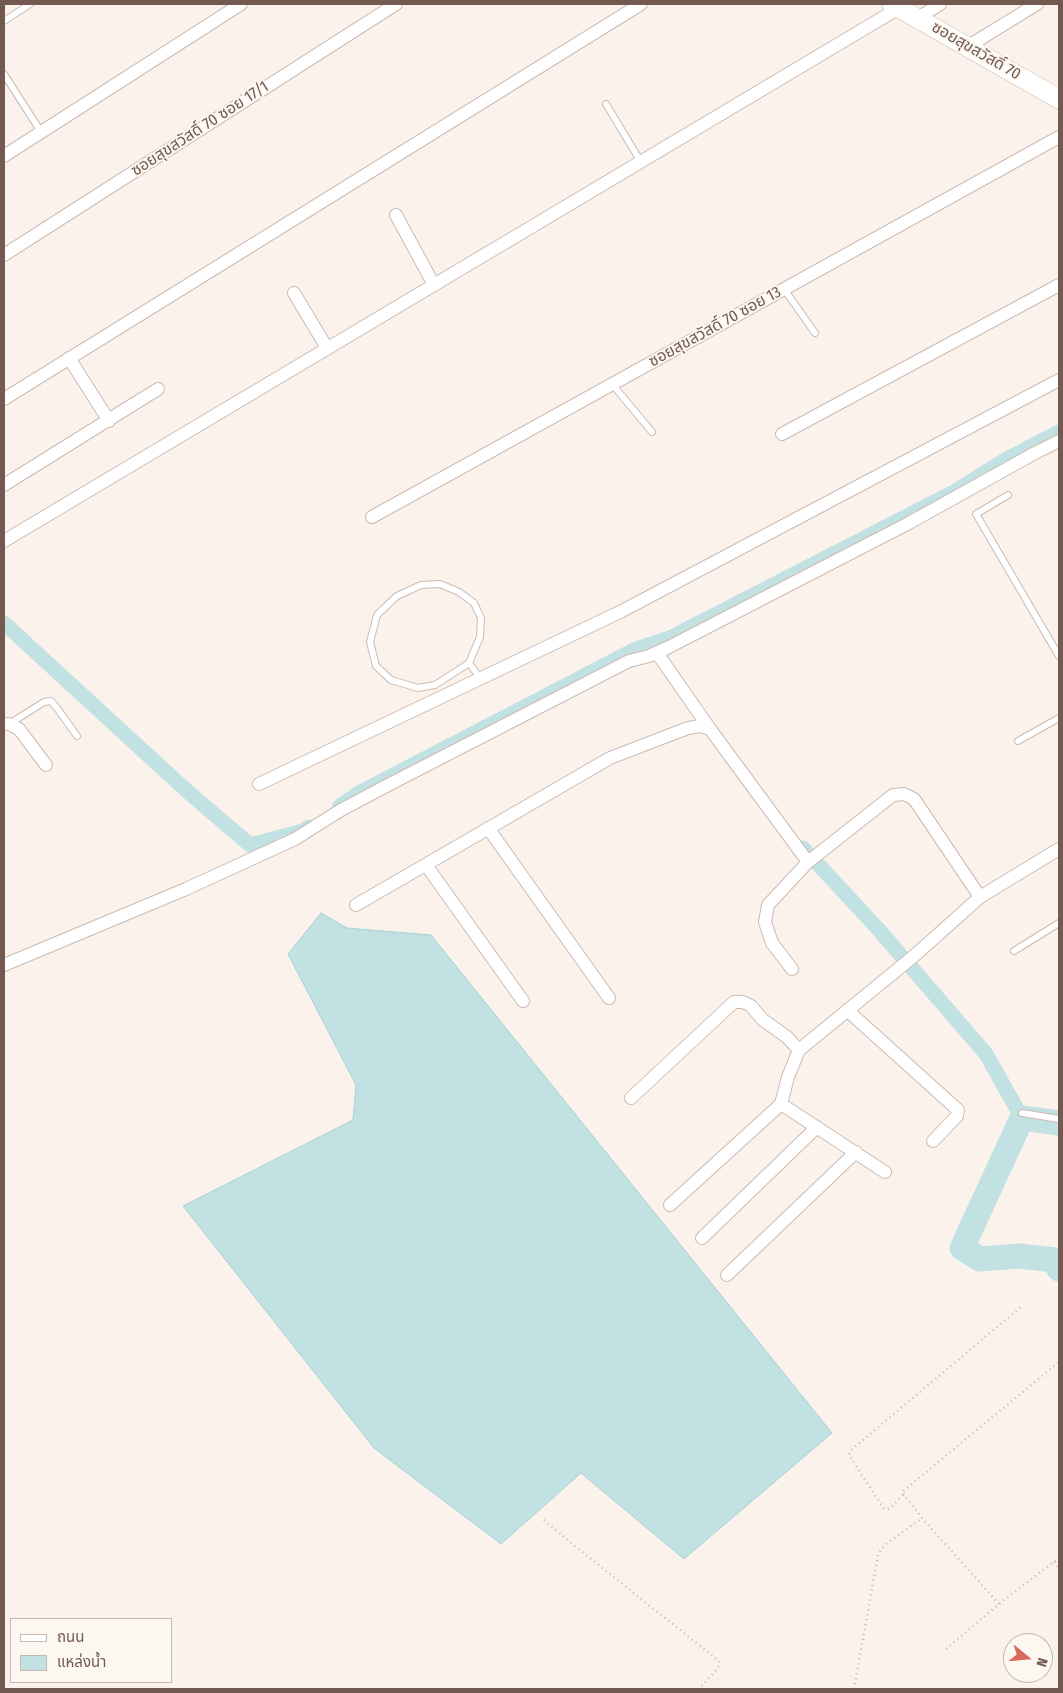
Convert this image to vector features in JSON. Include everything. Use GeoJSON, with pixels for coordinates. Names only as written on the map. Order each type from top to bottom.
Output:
{"type":"FeatureCollection","features":[{"type":"Feature","properties":{"kind":"street"},"geometry":{"type":"LineString","coordinates":[[4,156],[241,4]]}},
{"type":"Feature","properties":{"kind":"street","name":"ซอยสุขสวัสดิ์ 70 ซอย 17/1"},"geometry":{"type":"LineString","coordinates":[[4,255],[396,4]]}},
{"type":"Feature","properties":{"kind":"street"},"geometry":{"type":"LineString","coordinates":[[4,399],[641,4]]}},
{"type":"Feature","properties":{"kind":"street"},"geometry":{"type":"LineString","coordinates":[[918,18],[940,4]]}},
{"type":"Feature","properties":{"kind":"street"},"geometry":{"type":"LineString","coordinates":[[967,46],[1038,4]]}},
{"type":"Feature","properties":{"kind":"street"},"geometry":{"type":"LineString","coordinates":[[4,541],[641,162],[896,6]]}},
{"type":"Feature","properties":{"kind":"street","name":"ซอยสุขสวัสดิ์ 70"},"geometry":{"type":"LineString","coordinates":[[896,6],[1059,99]]}},
{"type":"Feature","properties":{"kind":"street","name":"ซอยสุขสวัสดิ์ 70 ซอย 13"},"geometry":{"type":"LineString","coordinates":[[372,517],[1059,137]]}},
{"type":"Feature","properties":{"kind":"street"},"geometry":{"type":"LineString","coordinates":[[396,215],[434,285]]}},
{"type":"Feature","properties":{"kind":"street"},"geometry":{"type":"LineString","coordinates":[[782,434],[1059,285]]}},
{"type":"Feature","properties":{"kind":"street"},"geometry":{"type":"LineString","coordinates":[[294,294],[327,348]]}},
{"type":"Feature","properties":{"kind":"street"},"geometry":{"type":"LineString","coordinates":[[69,358],[109,421]]}},
{"type":"Feature","properties":{"kind":"street"},"geometry":{"type":"LineString","coordinates":[[259,784],[622,611],[1059,380]]}},
{"type":"Feature","properties":{"kind":"street"},"geometry":{"type":"LineString","coordinates":[[4,485],[158,389]]}},
{"type":"Feature","properties":{"kind":"street"},"geometry":{"type":"LineString","coordinates":[[4,965],[186,889],[295,840],[356,801],[630,661],[657,653],[909,523],[1059,441]]}},
{"type":"Feature","properties":{"kind":"street"},"geometry":{"type":"LineString","coordinates":[[657,653],[710,729],[808,862]]}},
{"type":"Feature","properties":{"kind":"street"},"geometry":{"type":"LineString","coordinates":[[6,724],[19,729],[46,765]]}},
{"type":"Feature","properties":{"kind":"street"},"geometry":{"type":"LineString","coordinates":[[356,905],[610,758],[688,728],[700,726],[710,729]]}},
{"type":"Feature","properties":{"kind":"street"},"geometry":{"type":"LineString","coordinates":[[792,969],[772,943],[765,922],[768,905],[808,862],[893,795],[904,794],[914,800],[980,897]]}},
{"type":"Feature","properties":{"kind":"street"},"geometry":{"type":"LineString","coordinates":[[488,828],[610,998]]}},
{"type":"Feature","properties":{"kind":"street"},"geometry":{"type":"LineString","coordinates":[[670,1205],[781,1104],[788,1078],[799,1050],[892,972],[914,956],[980,897],[1059,849]]}},
{"type":"Feature","properties":{"kind":"street"},"geometry":{"type":"LineString","coordinates":[[426,864],[523,1001]]}},
{"type":"Feature","properties":{"kind":"street"},"geometry":{"type":"LineString","coordinates":[[631,1098],[734,1002],[742,1002],[750,1006],[764,1020],[787,1037],[799,1050]]}},
{"type":"Feature","properties":{"kind":"street"},"geometry":{"type":"LineString","coordinates":[[847,1010],[958,1110],[957,1116],[933,1141]]}},
{"type":"Feature","properties":{"kind":"street"},"geometry":{"type":"LineString","coordinates":[[781,1104],[885,1172]]}},
{"type":"Feature","properties":{"kind":"street"},"geometry":{"type":"LineString","coordinates":[[702,1238],[817,1127]]}},
{"type":"Feature","properties":{"kind":"street"},"geometry":{"type":"LineString","coordinates":[[728,1275],[856,1152]]}},
{"type":"Feature","properties":{"kind":"lane"},"geometry":{"type":"LineString","coordinates":[[4,21],[30,4]]}},
{"type":"Feature","properties":{"kind":"lane"},"geometry":{"type":"LineString","coordinates":[[4,74],[41,132]]}},
{"type":"Feature","properties":{"kind":"lane"},"geometry":{"type":"LineString","coordinates":[[606,104],[641,162]]}},
{"type":"Feature","properties":{"kind":"lane"},"geometry":{"type":"LineString","coordinates":[[784,289],[815,333]]}},
{"type":"Feature","properties":{"kind":"lane"},"geometry":{"type":"LineString","coordinates":[[612,384],[652,432]]}},
{"type":"Feature","properties":{"kind":"lane"},"geometry":{"type":"LineString","coordinates":[[1008,495],[976,514],[1059,656]]}},
{"type":"Feature","properties":{"kind":"lane"},"geometry":{"type":"LineString","coordinates":[[440,584],[459,592],[474,603],[481,618],[480,637],[470,663],[435,685],[418,688],[391,680],[376,666],[370,642],[377,615],[397,596],[421,585],[440,584]]}},
{"type":"Feature","properties":{"kind":"lane"},"geometry":{"type":"LineString","coordinates":[[470,663],[480,678]]}},
{"type":"Feature","properties":{"kind":"lane"},"geometry":{"type":"LineString","coordinates":[[6,724],[44,702],[51,701],[77,736]]}},
{"type":"Feature","properties":{"kind":"lane"},"geometry":{"type":"LineString","coordinates":[[1018,741],[1059,718]]}},
{"type":"Feature","properties":{"kind":"lane"},"geometry":{"type":"LineString","coordinates":[[1014,951],[1059,923]]}},
{"type":"Feature","properties":{"kind":"lane"},"geometry":{"type":"LineString","coordinates":[[1022,1114],[1059,1119]]}},
{"type":"Feature","properties":{"kind":"path"},"geometry":{"type":"LineString","coordinates":[[1022,1306],[850,1451],[849,1455],[884,1508],[889,1509],[903,1495],[902,1492],[905,1488],[1059,1362]]}},
{"type":"Feature","properties":{"kind":"path"},"geometry":{"type":"LineString","coordinates":[[903,1495],[999,1604]]}},
{"type":"Feature","properties":{"kind":"path"},"geometry":{"type":"LineString","coordinates":[[854,1689],[878,1555],[886,1544],[922,1518]]}},
{"type":"Feature","properties":{"kind":"path"},"geometry":{"type":"LineString","coordinates":[[544,1520],[581,1552],[719,1661],[718,1668],[699,1689]]}},
{"type":"Feature","properties":{"kind":"path"},"geometry":{"type":"LineString","coordinates":[[946,1649],[999,1604],[1059,1558]]}},
{"type":"Feature","properties":{"kind":"path"},"geometry":{"type":"LineString","coordinates":[[1054,1562],[1059,1568]]}},
{"type":"Feature","properties":{"kind":"water"},"geometry":{"type":"Polygon","coordinates":[[[321,913],[347,928],[431,935],[832,1433],[684,1559],[581,1473],[501,1544],[374,1448],[183,1206],[353,1120],[356,1085],[288,954],[321,913]]]}},
{"type":"Feature","properties":{"kind":"waterway"},"geometry":{"type":"LineString","coordinates":[[340,806],[359,793],[636,649],[670,638],[952,493],[1005,460],[1059,432]]}},
{"type":"Feature","properties":{"kind":"waterway"},"geometry":{"type":"LineString","coordinates":[[4,623],[187,791],[250,845],[303,831],[309,827]]}},
{"type":"Feature","properties":{"kind":"waterway"},"geometry":{"type":"LineString","coordinates":[[803,848],[880,931],[986,1054],[1022,1118]]}},
{"type":"Feature","properties":{"kind":"waterway"},"geometry":{"type":"LineString","coordinates":[[1059,1123],[1022,1118],[962,1248],[980,1259],[1019,1256],[1055,1260],[1059,1269]]}}]}
